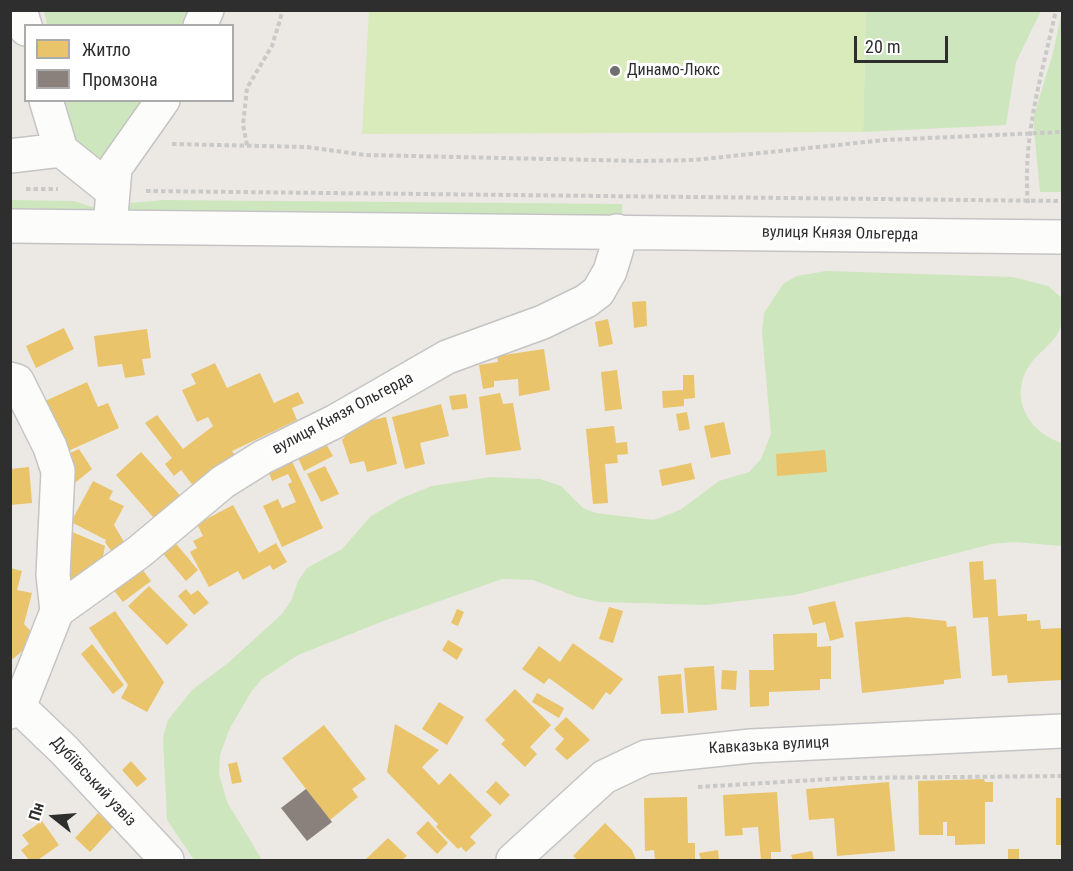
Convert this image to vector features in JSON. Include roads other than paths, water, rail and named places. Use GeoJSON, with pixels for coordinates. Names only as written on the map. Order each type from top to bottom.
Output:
{"type":"FeatureCollection","features":[{"type":"Feature","properties":{"kind":"street"},"geometry":{"type":"LineString","coordinates":[[201,24],[207,10]]}},
{"type":"Feature","properties":{"kind":"street"},"geometry":{"type":"LineString","coordinates":[[47,102],[61,150],[111,190]]}},
{"type":"Feature","properties":{"kind":"street"},"geometry":{"type":"LineString","coordinates":[[110,227],[111,190],[115,168],[162,102]]}},
{"type":"Feature","properties":{"kind":"street"},"geometry":{"type":"LineString","coordinates":[[10,156],[61,150]]}},
{"type":"Feature","properties":{"kind":"street","name":"вулиця Князя Ольгерда"},"geometry":{"type":"LineString","coordinates":[[10,226],[1047,237]]}},
{"type":"Feature","properties":{"kind":"street","name":"вулиця Князя Ольгерда"},"geometry":{"type":"LineString","coordinates":[[57,611],[139,552],[223,482],[263,457],[334,422],[458,352],[543,322],[586,301],[598,292],[610,271],[617,248],[617,231]]}},
{"type":"Feature","properties":{"kind":"street"},"geometry":{"type":"LineString","coordinates":[[10,379],[17,381],[50,447],[58,471],[53,575],[57,611],[26,689],[14,708]]}},
{"type":"Feature","properties":{"kind":"street","name":"Дубіївський узвіз"},"geometry":{"type":"LineString","coordinates":[[14,708],[64,750],[167,861]]}},
{"type":"Feature","properties":{"kind":"street","name":"Кавказька вулиця"},"geometry":{"type":"LineString","coordinates":[[513,861],[604,777],[646,757],[751,746],[1062,731]]}},
{"type":"Feature","properties":{"kind":"place","name":"Динамо-Люкс"},"geometry":{"type":"Point","coordinates":[615,71]}}]}
